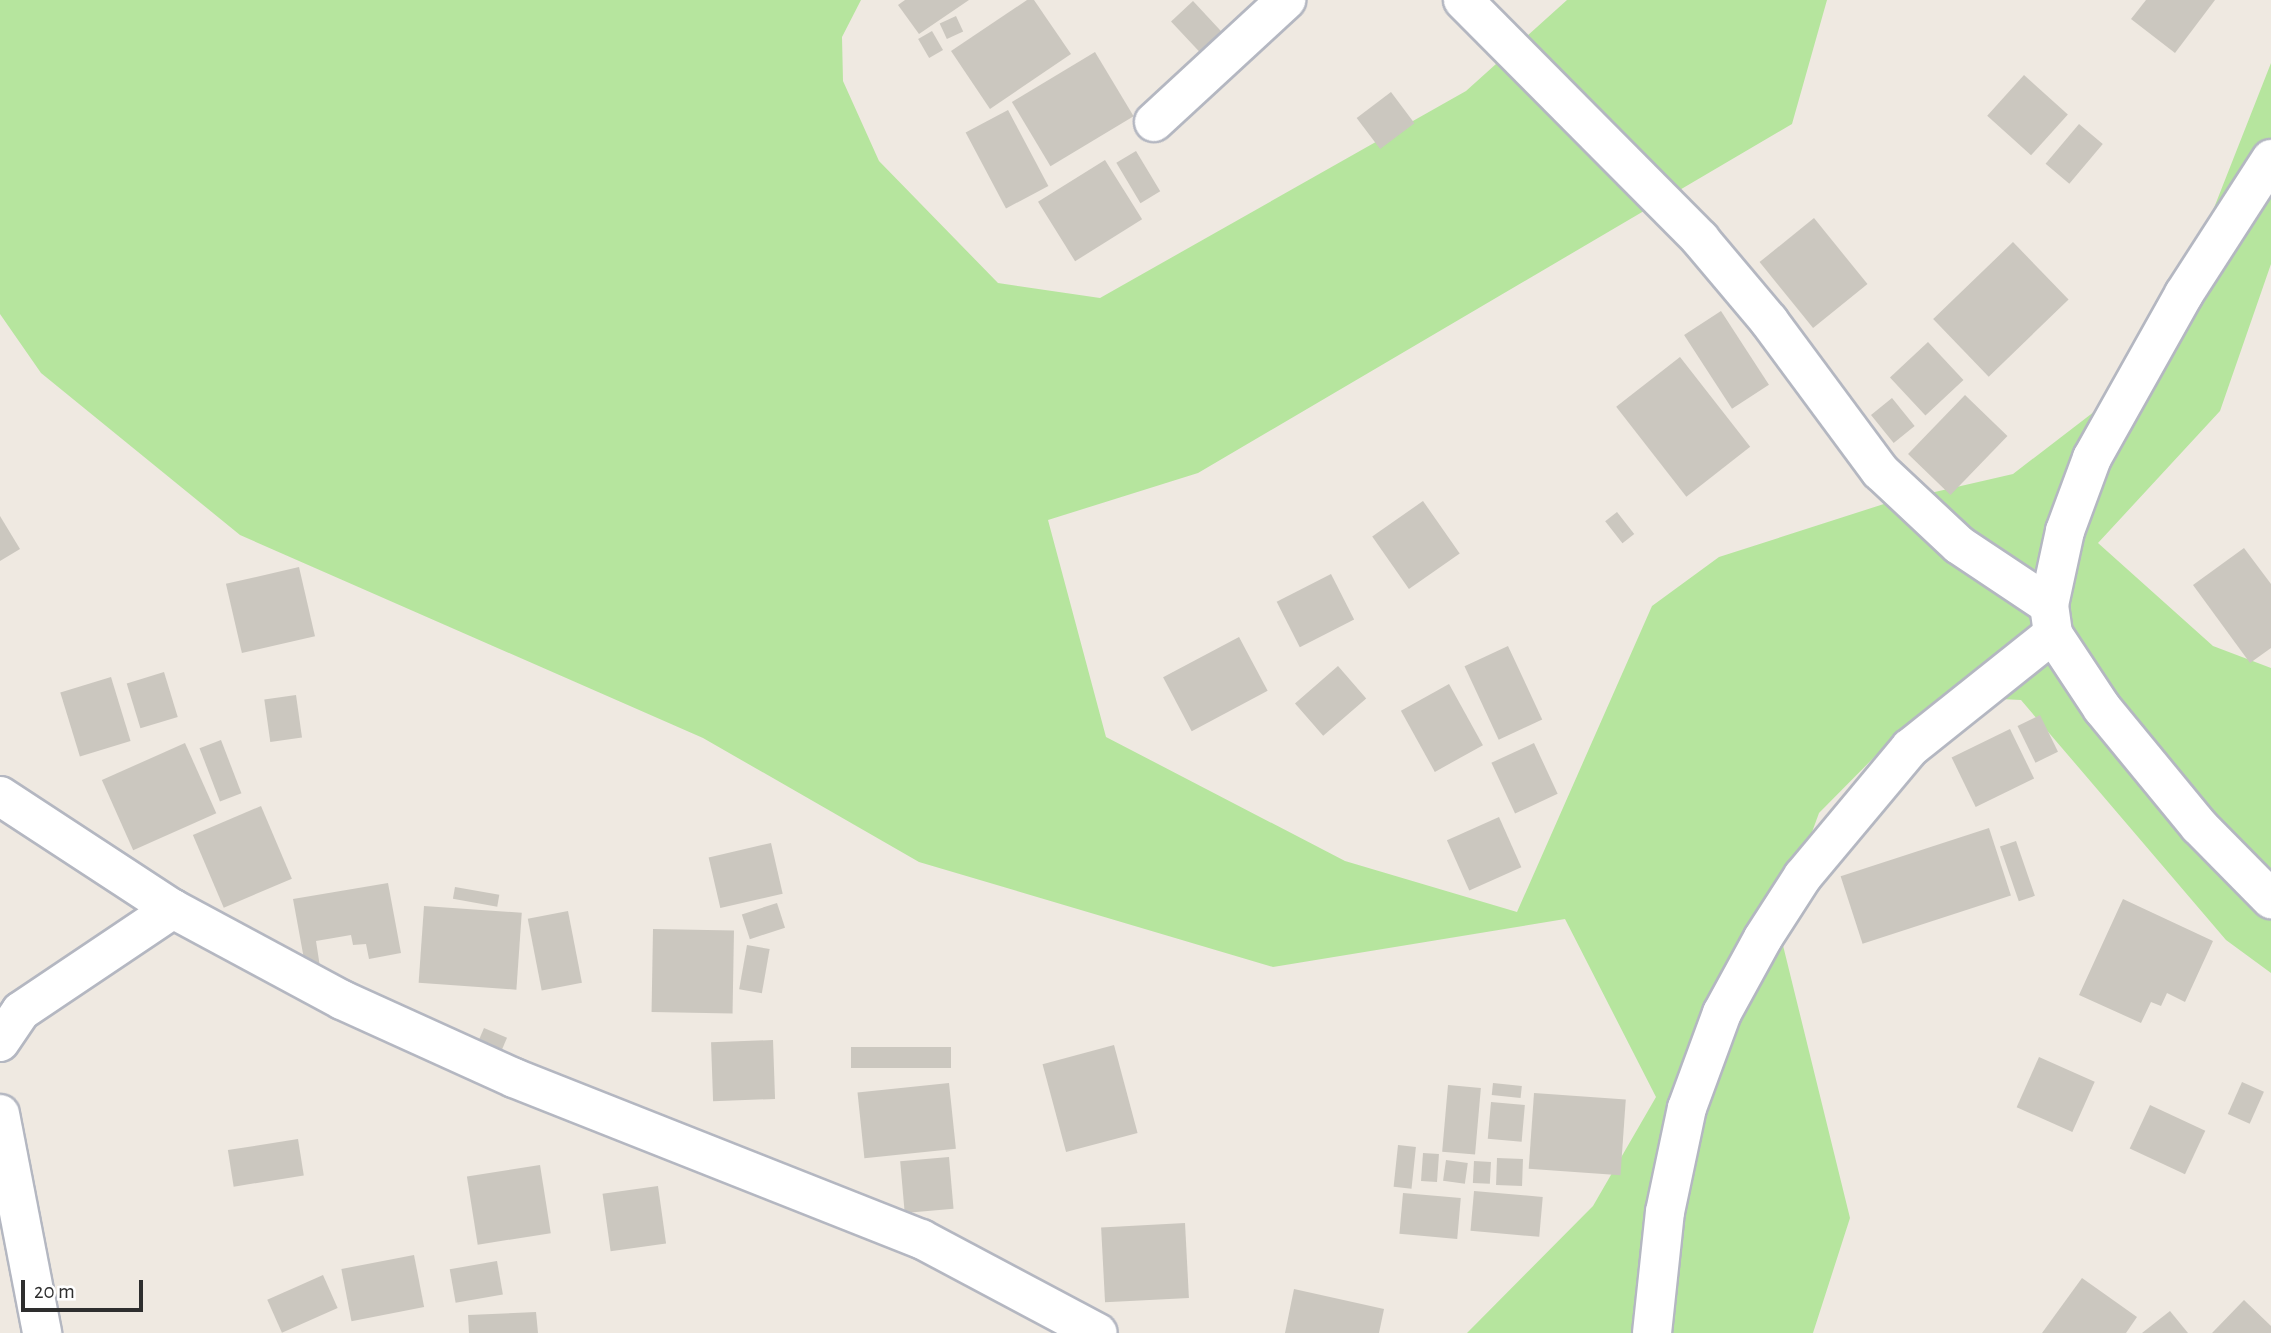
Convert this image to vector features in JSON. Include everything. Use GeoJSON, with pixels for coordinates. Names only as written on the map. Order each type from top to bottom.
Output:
{"type":"FeatureCollection","features":[{"type":"Feature","properties":{"kind":"street"},"geometry":{"type":"LineString","coordinates":[[1154,122],[1286,0]]}},
{"type":"Feature","properties":{"kind":"street"},"geometry":{"type":"LineString","coordinates":[[1463,0],[1700,239],[1769,321],[1880,471],[1959,545],[2051,620],[2102,708],[2199,826],[2271,900]]}},
{"type":"Feature","properties":{"kind":"street"},"geometry":{"type":"LineString","coordinates":[[1652,1333],[1665,1212],[1688,1108],[1721,1013],[1803,876],[1910,748],[2051,620],[2065,531],[2092,458],[2184,294],[2271,159]]}},
{"type":"Feature","properties":{"kind":"street"},"geometry":{"type":"LineString","coordinates":[[0,796],[173,909],[342,1000],[514,1078],[921,1239],[1098,1333]]}},
{"type":"Feature","properties":{"kind":"street"},"geometry":{"type":"LineString","coordinates":[[0,1042],[21,1011],[173,909]]}},
{"type":"Feature","properties":{"kind":"street"},"geometry":{"type":"LineString","coordinates":[[0,1114],[42,1333]]}},
{"type":"Feature","properties":{"kind":"green space"},"geometry":{"type":"Polygon","coordinates":[[[0,0],[861,0],[842,37],[843,81],[879,161],[998,283],[1100,298],[1466,91],[1567,0],[1827,0],[1792,124],[1198,473],[1048,520],[1106,737],[1345,861],[1517,912],[1652,606],[1719,557],[1887,503],[2013,474],[2151,368],[2271,63],[2271,264],[2220,411],[2098,543],[2213,646],[2271,668],[2271,973],[2226,940],[2021,700],[1960,697],[1905,726],[1819,813],[1778,925],[1850,1218],[1813,1333],[1467,1333],[1593,1206],[1656,1097],[1565,919],[1273,967],[919,862],[703,738],[240,535],[41,373],[0,314],[0,0]]]}},
{"type":"Feature","properties":{"kind":"building"},"geometry":{"type":"Polygon","coordinates":[[[905,0],[969,0],[919,34],[898,5],[905,0]]]}},
{"type":"Feature","properties":{"kind":"building"},"geometry":{"type":"Polygon","coordinates":[[[1027,0],[1034,0],[1071,54],[990,109],[951,51],[1027,0]]]}},
{"type":"Feature","properties":{"kind":"building"},"geometry":{"type":"Polygon","coordinates":[[[2146,0],[2215,0],[2175,53],[2131,19],[2146,0]]]}},
{"type":"Feature","properties":{"kind":"building"},"geometry":{"type":"Polygon","coordinates":[[[1193,1],[1224,34],[1202,54],[1171,21],[1193,1]]]}},
{"type":"Feature","properties":{"kind":"building"},"geometry":{"type":"Polygon","coordinates":[[[956,16],[963,31],[947,39],[940,24],[956,16]]]}},
{"type":"Feature","properties":{"kind":"building"},"geometry":{"type":"Polygon","coordinates":[[[932,31],[943,50],[929,58],[918,39],[932,31]]]}},
{"type":"Feature","properties":{"kind":"building"},"geometry":{"type":"Polygon","coordinates":[[[1095,52],[1134,116],[1050,166],[1012,102],[1095,52]]]}},
{"type":"Feature","properties":{"kind":"building"},"geometry":{"type":"Polygon","coordinates":[[[2024,75],[2068,114],[2031,155],[1987,116],[2024,75]]]}},
{"type":"Feature","properties":{"kind":"building"},"geometry":{"type":"Polygon","coordinates":[[[1391,92],[1414,123],[1380,149],[1357,118],[1391,92]]]}},
{"type":"Feature","properties":{"kind":"building"},"geometry":{"type":"Polygon","coordinates":[[[1008,110],[1048,186],[1006,208],[966,133],[1008,110]]]}},
{"type":"Feature","properties":{"kind":"building"},"geometry":{"type":"Polygon","coordinates":[[[2079,124],[2103,144],[2069,184],[2046,164],[2079,124]]]}},
{"type":"Feature","properties":{"kind":"building"},"geometry":{"type":"Polygon","coordinates":[[[1136,151],[1160,191],[1140,203],[1116,163],[1136,151]]]}},
{"type":"Feature","properties":{"kind":"building"},"geometry":{"type":"Polygon","coordinates":[[[1105,160],[1142,219],[1075,261],[1038,202],[1105,160]]]}},
{"type":"Feature","properties":{"kind":"building"},"geometry":{"type":"Polygon","coordinates":[[[1814,218],[1867,284],[1813,328],[1760,262],[1814,218]]]}},
{"type":"Feature","properties":{"kind":"building"},"geometry":{"type":"Polygon","coordinates":[[[2013,242],[2069,300],[1989,377],[1933,319],[2013,242]]]}},
{"type":"Feature","properties":{"kind":"building"},"geometry":{"type":"Polygon","coordinates":[[[1721,311],[1769,385],[1732,409],[1684,335],[1721,311]]]}},
{"type":"Feature","properties":{"kind":"building"},"geometry":{"type":"Polygon","coordinates":[[[1928,342],[1963,380],[1925,415],[1890,377],[1928,342]]]}},
{"type":"Feature","properties":{"kind":"building"},"geometry":{"type":"Polygon","coordinates":[[[1680,357],[1750,447],[1686,497],[1616,407],[1680,357]]]}},
{"type":"Feature","properties":{"kind":"building"},"geometry":{"type":"Polygon","coordinates":[[[1965,395],[2007,436],[1950,495],[1908,454],[1965,395]]]}},
{"type":"Feature","properties":{"kind":"building"},"geometry":{"type":"Polygon","coordinates":[[[1892,398],[1915,426],[1894,443],[1871,415],[1892,398]]]}},
{"type":"Feature","properties":{"kind":"building"},"geometry":{"type":"Polygon","coordinates":[[[1423,501],[1460,553],[1409,589],[1372,537],[1423,501]]]}},
{"type":"Feature","properties":{"kind":"building"},"geometry":{"type":"Polygon","coordinates":[[[1617,512],[1634,534],[1622,543],[1605,521],[1617,512]]]}},
{"type":"Feature","properties":{"kind":"building"},"geometry":{"type":"Polygon","coordinates":[[[0,516],[20,549],[0,561],[0,516]]]}},
{"type":"Feature","properties":{"kind":"building"},"geometry":{"type":"Polygon","coordinates":[[[2244,548],[2271,584],[2271,648],[2250,663],[2193,585],[2244,548]]]}},
{"type":"Feature","properties":{"kind":"building"},"geometry":{"type":"Polygon","coordinates":[[[299,567],[315,636],[242,653],[226,584],[299,567]]]}},
{"type":"Feature","properties":{"kind":"building"},"geometry":{"type":"Polygon","coordinates":[[[1331,574],[1354,619],[1300,647],[1277,602],[1331,574]]]}},
{"type":"Feature","properties":{"kind":"building"},"geometry":{"type":"Polygon","coordinates":[[[1239,637],[1268,691],[1192,731],[1163,677],[1239,637]]]}},
{"type":"Feature","properties":{"kind":"building"},"geometry":{"type":"Polygon","coordinates":[[[1508,646],[1542,719],[1499,740],[1464,666],[1508,646]]]}},
{"type":"Feature","properties":{"kind":"building"},"geometry":{"type":"Polygon","coordinates":[[[1338,666],[1366,698],[1323,736],[1295,703],[1338,666]]]}},
{"type":"Feature","properties":{"kind":"building"},"geometry":{"type":"Polygon","coordinates":[[[164,672],[178,717],[140,728],[127,683],[164,672]]]}},
{"type":"Feature","properties":{"kind":"building"},"geometry":{"type":"Polygon","coordinates":[[[111,677],[131,741],[80,757],[60,692],[111,677]]]}},
{"type":"Feature","properties":{"kind":"building"},"geometry":{"type":"Polygon","coordinates":[[[1449,684],[1483,745],[1435,772],[1401,711],[1449,684]]]}},
{"type":"Feature","properties":{"kind":"building"},"geometry":{"type":"Polygon","coordinates":[[[296,695],[302,738],[270,742],[264,699],[296,695]]]}},
{"type":"Feature","properties":{"kind":"building"},"geometry":{"type":"Polygon","coordinates":[[[2040,715],[2058,752],[2036,763],[2018,726],[2040,715]]]}},
{"type":"Feature","properties":{"kind":"building"},"geometry":{"type":"Polygon","coordinates":[[[2010,729],[2034,778],[1976,807],[1952,757],[2010,729]]]}},
{"type":"Feature","properties":{"kind":"building"},"geometry":{"type":"Polygon","coordinates":[[[221,740],[241,793],[220,801],[200,748],[221,740]]]}},
{"type":"Feature","properties":{"kind":"building"},"geometry":{"type":"Polygon","coordinates":[[[185,743],[216,813],[133,850],[102,780],[185,743]]]}},
{"type":"Feature","properties":{"kind":"building"},"geometry":{"type":"Polygon","coordinates":[[[1534,743],[1558,794],[1515,814],[1491,763],[1534,743]]]}},
{"type":"Feature","properties":{"kind":"building"},"geometry":{"type":"Polygon","coordinates":[[[261,806],[292,879],[224,908],[193,835],[261,806]]]}},
{"type":"Feature","properties":{"kind":"building"},"geometry":{"type":"Polygon","coordinates":[[[1499,817],[1521,867],[1469,890],[1447,840],[1499,817]]]}},
{"type":"Feature","properties":{"kind":"building"},"geometry":{"type":"Polygon","coordinates":[[[1989,828],[2011,896],[1863,944],[1841,876],[1989,828]]]}},
{"type":"Feature","properties":{"kind":"building"},"geometry":{"type":"Polygon","coordinates":[[[2016,841],[2035,896],[2019,901],[2000,847],[2016,841]]]}},
{"type":"Feature","properties":{"kind":"building"},"geometry":{"type":"Polygon","coordinates":[[[771,843],[783,894],[720,908],[709,857],[771,843]]]}},
{"type":"Feature","properties":{"kind":"building"},"geometry":{"type":"Polygon","coordinates":[[[388,883],[401,953],[369,959],[366,944],[353,945],[351,935],[316,941],[320,967],[306,970],[293,899],[388,883]]]}},
{"type":"Feature","properties":{"kind":"building"},"geometry":{"type":"Polygon","coordinates":[[[455,887],[499,895],[497,907],[453,899],[455,887]]]}},
{"type":"Feature","properties":{"kind":"building"},"geometry":{"type":"Polygon","coordinates":[[[2123,899],[2213,941],[2185,1002],[2167,993],[2161,1006],[2151,1002],[2141,1023],[2079,995],[2123,899]]]}},
{"type":"Feature","properties":{"kind":"building"},"geometry":{"type":"Polygon","coordinates":[[[777,903],[785,928],[750,939],[742,914],[777,903]]]}},
{"type":"Feature","properties":{"kind":"building"},"geometry":{"type":"Polygon","coordinates":[[[424,906],[522,913],[516,990],[419,983],[424,906]]]}},
{"type":"Feature","properties":{"kind":"building"},"geometry":{"type":"Polygon","coordinates":[[[568,911],[582,983],[542,990],[528,919],[568,911]]]}},
{"type":"Feature","properties":{"kind":"building"},"geometry":{"type":"Polygon","coordinates":[[[653,929],[734,930],[733,1013],[652,1012],[653,929]]]}},
{"type":"Feature","properties":{"kind":"building"},"geometry":{"type":"Polygon","coordinates":[[[747,945],[770,949],[762,993],[739,989],[747,945]]]}},
{"type":"Feature","properties":{"kind":"building"},"geometry":{"type":"Polygon","coordinates":[[[484,1028],[507,1038],[500,1054],[477,1045],[484,1028]]]}},
{"type":"Feature","properties":{"kind":"building"},"geometry":{"type":"Polygon","coordinates":[[[773,1040],[775,1099],[713,1101],[711,1042],[773,1040]]]}},
{"type":"Feature","properties":{"kind":"building"},"geometry":{"type":"Polygon","coordinates":[[[1114,1045],[1138,1133],[1066,1152],[1043,1064],[1114,1045]]]}},
{"type":"Feature","properties":{"kind":"building"},"geometry":{"type":"Polygon","coordinates":[[[851,1047],[951,1047],[951,1068],[851,1068],[851,1047]]]}},
{"type":"Feature","properties":{"kind":"building"},"geometry":{"type":"Polygon","coordinates":[[[2039,1057],[2095,1082],[2072,1132],[2017,1107],[2039,1057]]]}},
{"type":"Feature","properties":{"kind":"building"},"geometry":{"type":"Polygon","coordinates":[[[2242,1082],[2264,1092],[2250,1124],[2228,1114],[2242,1082]]]}},
{"type":"Feature","properties":{"kind":"building"},"geometry":{"type":"Polygon","coordinates":[[[949,1083],[956,1149],[864,1158],[858,1093],[949,1083]]]}},
{"type":"Feature","properties":{"kind":"building"},"geometry":{"type":"Polygon","coordinates":[[[1493,1083],[1522,1086],[1521,1098],[1492,1095],[1493,1083]]]}},
{"type":"Feature","properties":{"kind":"building"},"geometry":{"type":"Polygon","coordinates":[[[1448,1085],[1481,1088],[1475,1155],[1442,1152],[1448,1085]]]}},
{"type":"Feature","properties":{"kind":"building"},"geometry":{"type":"Polygon","coordinates":[[[1534,1093],[1626,1099],[1620,1175],[1529,1169],[1534,1093]]]}},
{"type":"Feature","properties":{"kind":"building"},"geometry":{"type":"Polygon","coordinates":[[[1491,1102],[1525,1105],[1522,1142],[1488,1139],[1491,1102]]]}},
{"type":"Feature","properties":{"kind":"building"},"geometry":{"type":"Polygon","coordinates":[[[2150,1105],[2205,1131],[2185,1174],[2130,1149],[2150,1105]]]}},
{"type":"Feature","properties":{"kind":"building"},"geometry":{"type":"Polygon","coordinates":[[[298,1139],[304,1176],[234,1187],[228,1150],[298,1139]]]}},
{"type":"Feature","properties":{"kind":"building"},"geometry":{"type":"Polygon","coordinates":[[[1398,1145],[1416,1147],[1412,1189],[1394,1187],[1398,1145]]]}},
{"type":"Feature","properties":{"kind":"building"},"geometry":{"type":"Polygon","coordinates":[[[1423,1153],[1439,1154],[1437,1182],[1421,1181],[1423,1153]]]}},
{"type":"Feature","properties":{"kind":"building"},"geometry":{"type":"Polygon","coordinates":[[[949,1157],[954,1209],[905,1213],[900,1161],[949,1157]]]}},
{"type":"Feature","properties":{"kind":"building"},"geometry":{"type":"Polygon","coordinates":[[[1497,1158],[1523,1159],[1522,1186],[1496,1185],[1497,1158]]]}},
{"type":"Feature","properties":{"kind":"building"},"geometry":{"type":"Polygon","coordinates":[[[1446,1160],[1468,1163],[1465,1184],[1443,1181],[1446,1160]]]}},
{"type":"Feature","properties":{"kind":"building"},"geometry":{"type":"Polygon","coordinates":[[[1474,1161],[1491,1162],[1490,1184],[1473,1183],[1474,1161]]]}},
{"type":"Feature","properties":{"kind":"building"},"geometry":{"type":"Polygon","coordinates":[[[540,1165],[551,1233],[478,1245],[467,1177],[540,1165]]]}},
{"type":"Feature","properties":{"kind":"building"},"geometry":{"type":"Polygon","coordinates":[[[658,1186],[666,1243],[611,1251],[603,1194],[658,1186]]]}},
{"type":"Feature","properties":{"kind":"building"},"geometry":{"type":"Polygon","coordinates":[[[1474,1191],[1543,1197],[1539,1237],[1471,1231],[1474,1191]]]}},
{"type":"Feature","properties":{"kind":"building"},"geometry":{"type":"Polygon","coordinates":[[[1403,1193],[1461,1198],[1457,1239],[1399,1234],[1403,1193]]]}},
{"type":"Feature","properties":{"kind":"building"},"geometry":{"type":"Polygon","coordinates":[[[1185,1223],[1189,1298],[1105,1302],[1101,1227],[1185,1223]]]}},
{"type":"Feature","properties":{"kind":"building"},"geometry":{"type":"Polygon","coordinates":[[[414,1255],[424,1307],[351,1321],[341,1269],[414,1255]]]}},
{"type":"Feature","properties":{"kind":"building"},"geometry":{"type":"Polygon","coordinates":[[[497,1261],[503,1294],[456,1303],[450,1269],[497,1261]]]}},
{"type":"Feature","properties":{"kind":"building"},"geometry":{"type":"Polygon","coordinates":[[[323,1275],[338,1308],[282,1333],[267,1300],[323,1275]]]}},
{"type":"Feature","properties":{"kind":"building"},"geometry":{"type":"Polygon","coordinates":[[[2082,1278],[2137,1317],[2126,1333],[2042,1333],[2082,1278]]]}},
{"type":"Feature","properties":{"kind":"building"},"geometry":{"type":"Polygon","coordinates":[[[1294,1289],[1384,1309],[1379,1333],[1285,1333],[1294,1289]]]}},
{"type":"Feature","properties":{"kind":"building"},"geometry":{"type":"Polygon","coordinates":[[[2244,1300],[2271,1326],[2271,1333],[2212,1333],[2244,1300]]]}},
{"type":"Feature","properties":{"kind":"building"},"geometry":{"type":"Polygon","coordinates":[[[2170,1311],[2188,1333],[2142,1333],[2170,1311]]]}},
{"type":"Feature","properties":{"kind":"building"},"geometry":{"type":"Polygon","coordinates":[[[536,1312],[538,1333],[469,1333],[468,1315],[536,1312]]]}}]}
